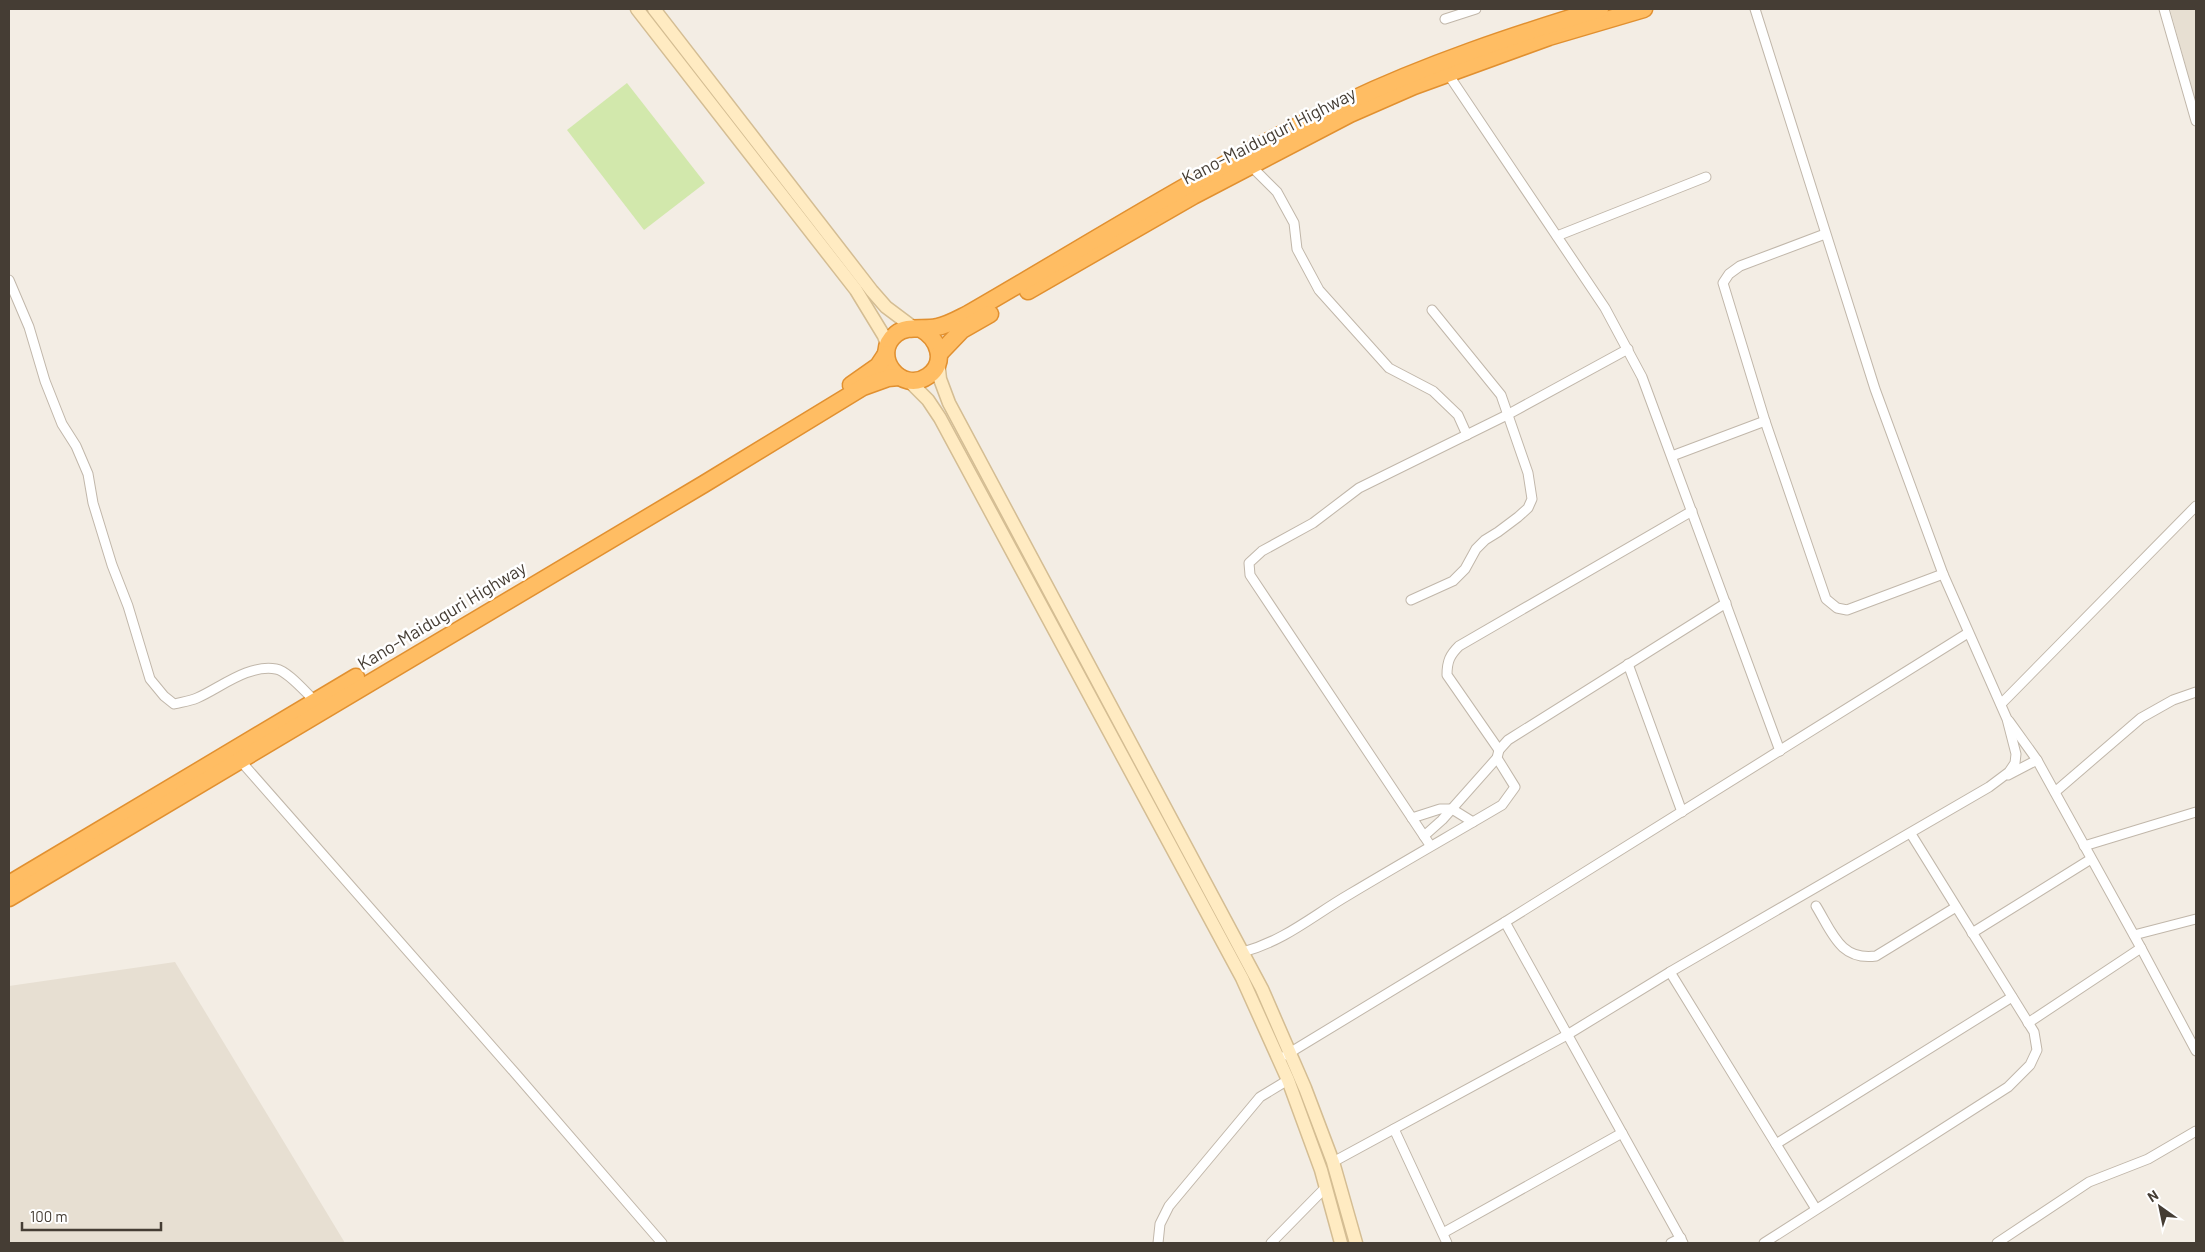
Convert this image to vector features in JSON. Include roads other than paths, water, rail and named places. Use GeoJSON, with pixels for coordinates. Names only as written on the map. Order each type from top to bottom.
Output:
{"type":"FeatureCollection","features":[{"type":"Feature","properties":{"kind":"highway","name":"Kano-Maiduguri Highway"},"geometry":{"type":"LineString","coordinates":[[918,329],[944,326],[968,314],[1186,185],[1345,103],[1469,52],[1600,9]]}},
{"type":"Feature","properties":{"kind":"highway","name":"Kano-Maiduguri Highway"},"geometry":{"type":"LineString","coordinates":[[939,358],[962,330],[1185,201],[1350,114],[1414,86],[1549,37],[1644,9]]}},
{"type":"Feature","properties":{"kind":"highway"},"geometry":{"type":"LineString","coordinates":[[908,328],[918,329],[934,339],[939,358],[930,374],[924,378],[904,379],[892,371],[887,363],[887,350],[895,334],[908,328]]}},
{"type":"Feature","properties":{"kind":"highway","name":"Kano-Maiduguri Highway"},"geometry":{"type":"LineString","coordinates":[[9,898],[236,755],[315,701],[840,391],[878,366],[887,350]]}},
{"type":"Feature","properties":{"kind":"highway","name":"Kano-Maiduguri Highway"},"geometry":{"type":"LineString","coordinates":[[9,884],[704,484],[863,388],[888,378],[904,379]]}},
{"type":"Feature","properties":{"kind":"main road"},"geometry":{"type":"LineString","coordinates":[[637,9],[856,290],[884,336],[887,350]]}},
{"type":"Feature","properties":{"kind":"main road"},"geometry":{"type":"LineString","coordinates":[[654,9],[872,291],[886,307],[918,329]]}},
{"type":"Feature","properties":{"kind":"main road"},"geometry":{"type":"LineString","coordinates":[[939,358],[940,378],[949,404],[1262,989],[1290,1053],[1333,1162],[1356,1243]]}},
{"type":"Feature","properties":{"kind":"main road"},"geometry":{"type":"LineString","coordinates":[[904,379],[928,400],[945,426],[1242,978],[1288,1080],[1326,1187],[1342,1243]]}},
{"type":"Feature","properties":{"kind":"street"},"geometry":{"type":"LineString","coordinates":[[1445,19],[1476,9]]}},
{"type":"Feature","properties":{"kind":"street"},"geometry":{"type":"LineString","coordinates":[[1755,9],[1875,389],[1943,574],[2007,719],[2016,754],[2015,764],[2000,780]]}},
{"type":"Feature","properties":{"kind":"street"},"geometry":{"type":"LineString","coordinates":[[2164,9],[2195,110],[2196,121]]}},
{"type":"Feature","properties":{"kind":"street"},"geometry":{"type":"LineString","coordinates":[[1448,74],[1605,308],[1628,349],[1649,393],[1780,751]]}},
{"type":"Feature","properties":{"kind":"street"},"geometry":{"type":"LineString","coordinates":[[1251,166],[1277,192],[1294,223],[1297,249],[1320,290],[1389,368],[1432,390],[1458,414],[1467,434]]}},
{"type":"Feature","properties":{"kind":"street"},"geometry":{"type":"LineString","coordinates":[[1557,236],[1706,176]]}},
{"type":"Feature","properties":{"kind":"street"},"geometry":{"type":"LineString","coordinates":[[1825,234],[1740,266],[1729,274],[1723,283],[1765,421],[1826,599],[1837,608],[1848,610],[1943,574]]}},
{"type":"Feature","properties":{"kind":"street"},"geometry":{"type":"LineString","coordinates":[[9,280],[29,327],[45,381],[62,424],[76,446],[88,474],[93,502],[112,566],[128,606],[150,679],[164,696],[174,704],[197,698],[225,681],[252,671],[277,669],[294,680],[315,701]]}},
{"type":"Feature","properties":{"kind":"street"},"geometry":{"type":"LineString","coordinates":[[1411,600],[1453,581],[1465,569],[1476,549],[1528,508],[1532,499],[1528,472],[1507,415],[1502,395],[1432,310]]}},
{"type":"Feature","properties":{"kind":"street"},"geometry":{"type":"LineString","coordinates":[[1430,845],[1250,575],[1249,563],[1262,551],[1313,523],[1359,488],[1507,415],[1628,349]]}},
{"type":"Feature","properties":{"kind":"street"},"geometry":{"type":"LineString","coordinates":[[1672,456],[1765,421]]}},
{"type":"Feature","properties":{"kind":"street"},"geometry":{"type":"LineString","coordinates":[[2000,704],[2196,506]]}},
{"type":"Feature","properties":{"kind":"street"},"geometry":{"type":"LineString","coordinates":[[1243,952],[1262,947],[1291,933],[1321,911],[1430,845],[1502,805],[1515,787],[1498,754],[1447,674],[1447,664],[1450,655],[1459,646],[1692,511]]}},
{"type":"Feature","properties":{"kind":"street"},"geometry":{"type":"LineString","coordinates":[[1424,836],[1452,809],[1519,732],[1726,603]]}},
{"type":"Feature","properties":{"kind":"street"},"geometry":{"type":"LineString","coordinates":[[1278,1059],[1505,922],[1968,633]]}},
{"type":"Feature","properties":{"kind":"street"},"geometry":{"type":"LineString","coordinates":[[1628,664],[1682,812]]}},
{"type":"Feature","properties":{"kind":"street"},"geometry":{"type":"LineString","coordinates":[[2055,792],[2141,718],[2173,700],[2196,692]]}},
{"type":"Feature","properties":{"kind":"street"},"geometry":{"type":"LineString","coordinates":[[2007,719],[2037,760],[2141,948],[2192,1035],[2196,1051]]}},
{"type":"Feature","properties":{"kind":"street"},"geometry":{"type":"LineString","coordinates":[[236,755],[515,1072],[662,1243]]}},
{"type":"Feature","properties":{"kind":"street"},"geometry":{"type":"LineString","coordinates":[[1333,1162],[1567,1034],[1670,972],[2037,760]]}},
{"type":"Feature","properties":{"kind":"street"},"geometry":{"type":"LineString","coordinates":[[1412,818],[1440,809],[1452,809],[1473,822]]}},
{"type":"Feature","properties":{"kind":"street"},"geometry":{"type":"LineString","coordinates":[[2084,846],[2196,812]]}},
{"type":"Feature","properties":{"kind":"street"},"geometry":{"type":"LineString","coordinates":[[1764,1243],[2008,1087],[2030,1065],[2037,1050],[2034,1032],[1910,834]]}},
{"type":"Feature","properties":{"kind":"street"},"geometry":{"type":"LineString","coordinates":[[1972,933],[2092,859]]}},
{"type":"Feature","properties":{"kind":"street"},"geometry":{"type":"LineString","coordinates":[[1816,906],[1841,948],[1864,957],[1876,956],[1956,908]]}},
{"type":"Feature","properties":{"kind":"street"},"geometry":{"type":"LineString","coordinates":[[2134,935],[2196,919]]}},
{"type":"Feature","properties":{"kind":"street"},"geometry":{"type":"LineString","coordinates":[[1505,922],[1682,1241],[1671,1243]]}},
{"type":"Feature","properties":{"kind":"street"},"geometry":{"type":"LineString","coordinates":[[2028,1023],[2141,948]]}},
{"type":"Feature","properties":{"kind":"street"},"geometry":{"type":"LineString","coordinates":[[1670,972],[1816,1210]]}},
{"type":"Feature","properties":{"kind":"street"},"geometry":{"type":"LineString","coordinates":[[1776,1144],[2012,997]]}},
{"type":"Feature","properties":{"kind":"street"},"geometry":{"type":"LineString","coordinates":[[1158,1243],[1160,1224],[1169,1206],[1260,1097],[1288,1080]]}},
{"type":"Feature","properties":{"kind":"street"},"geometry":{"type":"LineString","coordinates":[[1394,1129],[1447,1243]]}},
{"type":"Feature","properties":{"kind":"street"},"geometry":{"type":"LineString","coordinates":[[1997,1243],[2089,1182],[2148,1159],[2196,1131]]}},
{"type":"Feature","properties":{"kind":"street"},"geometry":{"type":"LineString","coordinates":[[1443,1233],[1622,1132]]}},
{"type":"Feature","properties":{"kind":"street"},"geometry":{"type":"LineString","coordinates":[[1271,1243],[1326,1187]]}}]}
